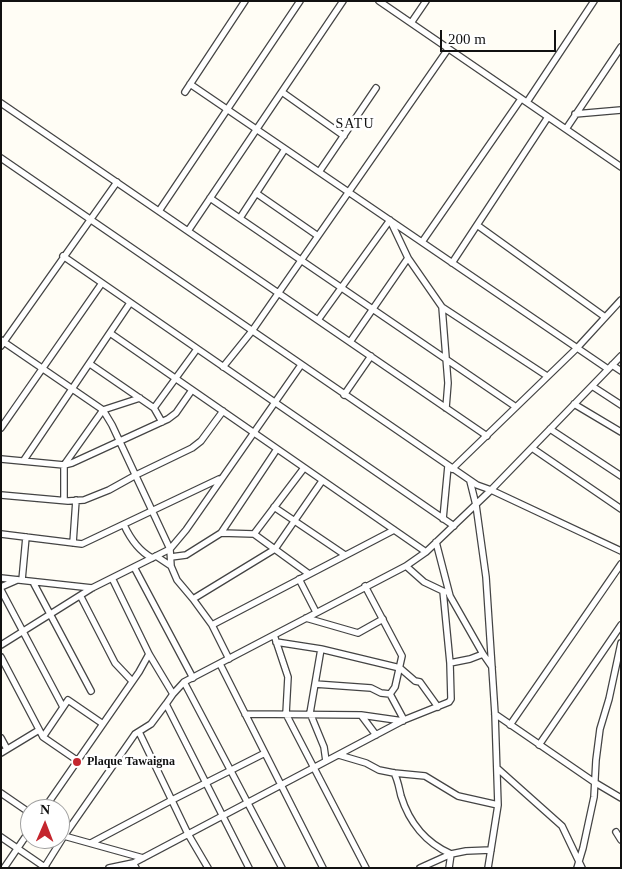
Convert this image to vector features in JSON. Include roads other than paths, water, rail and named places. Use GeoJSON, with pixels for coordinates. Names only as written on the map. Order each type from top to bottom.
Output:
{"type":"FeatureCollection","features":[{"type":"Feature","properties":{"kind":"street"},"geometry":{"type":"LineString","coordinates":[[185,92],[245,1]]}},
{"type":"Feature","properties":{"kind":"street"},"geometry":{"type":"LineString","coordinates":[[159,211],[300,1]]}},
{"type":"Feature","properties":{"kind":"street"},"geometry":{"type":"LineString","coordinates":[[188,231],[343,1]]}},
{"type":"Feature","properties":{"kind":"street"},"geometry":{"type":"LineString","coordinates":[[379,1],[621,166]]}},
{"type":"Feature","properties":{"kind":"street"},"geometry":{"type":"LineString","coordinates":[[411,23],[426,1]]}},
{"type":"Feature","properties":{"kind":"street"},"geometry":{"type":"LineString","coordinates":[[422,242],[594,1]]}},
{"type":"Feature","properties":{"kind":"street"},"geometry":{"type":"LineString","coordinates":[[566,129],[621,47]]}},
{"type":"Feature","properties":{"kind":"street"},"geometry":{"type":"LineString","coordinates":[[223,367],[252,331],[448,48]]}},
{"type":"Feature","properties":{"kind":"street"},"geometry":{"type":"LineString","coordinates":[[190,84],[577,348],[610,367],[621,371]]}},
{"type":"Feature","properties":{"kind":"street"},"geometry":{"type":"LineString","coordinates":[[319,172],[376,88]]}},
{"type":"Feature","properties":{"kind":"street"},"geometry":{"type":"LineString","coordinates":[[282,92],[344,136]]}},
{"type":"Feature","properties":{"kind":"street"},"geometry":{"type":"LineString","coordinates":[[1,102],[487,436]]}},
{"type":"Feature","properties":{"kind":"street"},"geometry":{"type":"LineString","coordinates":[[575,114],[621,110]]}},
{"type":"Feature","properties":{"kind":"street"},"geometry":{"type":"LineString","coordinates":[[452,263],[548,117]]}},
{"type":"Feature","properties":{"kind":"street"},"geometry":{"type":"LineString","coordinates":[[240,218],[285,149]]}},
{"type":"Feature","properties":{"kind":"street"},"geometry":{"type":"LineString","coordinates":[[1,158],[470,481],[621,552]]}},
{"type":"Feature","properties":{"kind":"street"},"geometry":{"type":"LineString","coordinates":[[117,182],[2,343],[102,410],[120,442],[170,549],[171,566],[177,580],[212,625],[229,659]]}},
{"type":"Feature","properties":{"kind":"street"},"geometry":{"type":"LineString","coordinates":[[256,193],[318,236]]}},
{"type":"Feature","properties":{"kind":"street"},"geometry":{"type":"LineString","coordinates":[[210,198],[516,407]]}},
{"type":"Feature","properties":{"kind":"street"},"geometry":{"type":"LineString","coordinates":[[390,220],[408,258],[442,307],[547,376]]}},
{"type":"Feature","properties":{"kind":"street"},"geometry":{"type":"LineString","coordinates":[[318,320],[390,220]]}},
{"type":"Feature","properties":{"kind":"street"},"geometry":{"type":"LineString","coordinates":[[477,225],[605,317]]}},
{"type":"Feature","properties":{"kind":"street"},"geometry":{"type":"LineString","coordinates":[[63,256],[454,526]]}},
{"type":"Feature","properties":{"kind":"street"},"geometry":{"type":"LineString","coordinates":[[350,342],[408,258]]}},
{"type":"Feature","properties":{"kind":"street"},"geometry":{"type":"LineString","coordinates":[[1,428],[102,283]]}},
{"type":"Feature","properties":{"kind":"street"},"geometry":{"type":"LineString","coordinates":[[443,518],[450,468],[487,436],[577,348],[621,300]]}},
{"type":"Feature","properties":{"kind":"street"},"geometry":{"type":"LineString","coordinates":[[24,460],[130,303]]}},
{"type":"Feature","properties":{"kind":"street"},"geometry":{"type":"LineString","coordinates":[[442,307],[448,383],[446,408]]}},
{"type":"Feature","properties":{"kind":"street"},"geometry":{"type":"LineString","coordinates":[[110,333],[426,552]]}},
{"type":"Feature","properties":{"kind":"street"},"geometry":{"type":"LineString","coordinates":[[154,408],[197,349]]}},
{"type":"Feature","properties":{"kind":"street"},"geometry":{"type":"LineString","coordinates":[[344,394],[371,356]]}},
{"type":"Feature","properties":{"kind":"street"},"geometry":{"type":"LineString","coordinates":[[70,824],[134,734],[151,724],[184,682],[406,566],[426,552],[491,490],[621,356]]}},
{"type":"Feature","properties":{"kind":"street"},"geometry":{"type":"LineString","coordinates":[[90,364],[154,408],[162,422]]}},
{"type":"Feature","properties":{"kind":"street"},"geometry":{"type":"LineString","coordinates":[[1,646],[81,597],[92,588],[170,549],[186,530],[301,365]]}},
{"type":"Feature","properties":{"kind":"street"},"geometry":{"type":"LineString","coordinates":[[592,386],[621,405]]}},
{"type":"Feature","properties":{"kind":"street"},"geometry":{"type":"LineString","coordinates":[[1,459],[64,465],[72,463],[162,422],[176,413],[192,390]]}},
{"type":"Feature","properties":{"kind":"street"},"geometry":{"type":"LineString","coordinates":[[64,500],[64,465],[102,410],[140,398]]}},
{"type":"Feature","properties":{"kind":"street"},"geometry":{"type":"LineString","coordinates":[[574,404],[621,432]]}},
{"type":"Feature","properties":{"kind":"street"},"geometry":{"type":"LineString","coordinates":[[1,495],[84,500],[109,490],[192,448],[201,441],[223,411]]}},
{"type":"Feature","properties":{"kind":"street"},"geometry":{"type":"LineString","coordinates":[[550,429],[621,476]]}},
{"type":"Feature","properties":{"kind":"street"},"geometry":{"type":"LineString","coordinates":[[532,448],[621,509]]}},
{"type":"Feature","properties":{"kind":"street"},"geometry":{"type":"LineString","coordinates":[[171,557],[186,555],[221,533],[277,449]]}},
{"type":"Feature","properties":{"kind":"street"},"geometry":{"type":"LineString","coordinates":[[254,534],[304,468]]}},
{"type":"Feature","properties":{"kind":"street"},"geometry":{"type":"LineString","coordinates":[[1,534],[82,544],[221,478]]}},
{"type":"Feature","properties":{"kind":"street"},"geometry":{"type":"LineString","coordinates":[[192,599],[275,549],[322,480]]}},
{"type":"Feature","properties":{"kind":"street"},"geometry":{"type":"LineString","coordinates":[[470,481],[476,505],[487,584],[495,714],[498,805],[488,868]]}},
{"type":"Feature","properties":{"kind":"street"},"geometry":{"type":"LineString","coordinates":[[73,543],[76,500]]}},
{"type":"Feature","properties":{"kind":"street"},"geometry":{"type":"LineString","coordinates":[[274,507],[346,554]]}},
{"type":"Feature","properties":{"kind":"street"},"geometry":{"type":"LineString","coordinates":[[124,525],[144,554],[171,566]]}},
{"type":"Feature","properties":{"kind":"street"},"geometry":{"type":"LineString","coordinates":[[212,625],[394,530]]}},
{"type":"Feature","properties":{"kind":"street"},"geometry":{"type":"LineString","coordinates":[[221,533],[254,534],[309,574]]}},
{"type":"Feature","properties":{"kind":"street"},"geometry":{"type":"LineString","coordinates":[[20,580],[26,537]]}},
{"type":"Feature","properties":{"kind":"street"},"geometry":{"type":"LineString","coordinates":[[436,542],[450,596],[492,667]]}},
{"type":"Feature","properties":{"kind":"street"},"geometry":{"type":"LineString","coordinates":[[510,725],[621,564]]}},
{"type":"Feature","properties":{"kind":"street"},"geometry":{"type":"LineString","coordinates":[[406,566],[424,582],[450,596]]}},
{"type":"Feature","properties":{"kind":"street"},"geometry":{"type":"LineString","coordinates":[[134,567],[193,678]]}},
{"type":"Feature","properties":{"kind":"street"},"geometry":{"type":"LineString","coordinates":[[1,578],[92,588]]}},
{"type":"Feature","properties":{"kind":"street"},"geometry":{"type":"LineString","coordinates":[[112,578],[149,654],[173,694]]}},
{"type":"Feature","properties":{"kind":"street"},"geometry":{"type":"LineString","coordinates":[[299,579],[316,612]]}},
{"type":"Feature","properties":{"kind":"street"},"geometry":{"type":"LineString","coordinates":[[20,580],[1,589],[63,707]]}},
{"type":"Feature","properties":{"kind":"street"},"geometry":{"type":"LineString","coordinates":[[33,582],[91,692]]}},
{"type":"Feature","properties":{"kind":"street"},"geometry":{"type":"LineString","coordinates":[[365,586],[402,656],[395,687],[390,694]]}},
{"type":"Feature","properties":{"kind":"street"},"geometry":{"type":"LineString","coordinates":[[124,868],[134,865],[143,858],[403,721],[449,702],[451,699],[450,662],[443,591]]}},
{"type":"Feature","properties":{"kind":"street"},"geometry":{"type":"LineString","coordinates":[[81,597],[115,663],[132,681]]}},
{"type":"Feature","properties":{"kind":"street"},"geometry":{"type":"LineString","coordinates":[[306,618],[358,633],[383,619]]}},
{"type":"Feature","properties":{"kind":"street"},"geometry":{"type":"LineString","coordinates":[[539,744],[621,625]]}},
{"type":"Feature","properties":{"kind":"street"},"geometry":{"type":"LineString","coordinates":[[274,635],[288,677],[286,714],[366,868]]}},
{"type":"Feature","properties":{"kind":"street"},"geometry":{"type":"LineString","coordinates":[[276,642],[400,668],[415,681],[420,682],[438,707]]}},
{"type":"Feature","properties":{"kind":"street"},"geometry":{"type":"LineString","coordinates":[[579,866],[594,797],[600,729],[609,700],[621,643]]}},
{"type":"Feature","properties":{"kind":"street"},"geometry":{"type":"LineString","coordinates":[[321,650],[310,713],[324,747],[326,761]]}},
{"type":"Feature","properties":{"kind":"street"},"geometry":{"type":"LineString","coordinates":[[51,799],[149,654]]}},
{"type":"Feature","properties":{"kind":"street"},"geometry":{"type":"LineString","coordinates":[[450,662],[470,659],[483,654]]}},
{"type":"Feature","properties":{"kind":"street"},"geometry":{"type":"LineString","coordinates":[[1,657],[43,737],[78,761]]}},
{"type":"Feature","properties":{"kind":"street"},"geometry":{"type":"LineString","coordinates":[[220,664],[323,868]]}},
{"type":"Feature","properties":{"kind":"street"},"geometry":{"type":"LineString","coordinates":[[184,682],[282,868]]}},
{"type":"Feature","properties":{"kind":"street"},"geometry":{"type":"LineString","coordinates":[[315,684],[371,688],[390,694]]}},
{"type":"Feature","properties":{"kind":"street"},"geometry":{"type":"LineString","coordinates":[[390,694],[403,721]]}},
{"type":"Feature","properties":{"kind":"street"},"geometry":{"type":"LineString","coordinates":[[43,737],[68,700],[103,724]]}},
{"type":"Feature","properties":{"kind":"street"},"geometry":{"type":"LineString","coordinates":[[166,704],[250,868]]}},
{"type":"Feature","properties":{"kind":"street"},"geometry":{"type":"LineString","coordinates":[[245,714],[361,714],[403,721]]}},
{"type":"Feature","properties":{"kind":"street"},"geometry":{"type":"LineString","coordinates":[[361,714],[376,735]]}},
{"type":"Feature","properties":{"kind":"street"},"geometry":{"type":"LineString","coordinates":[[495,714],[594,782],[621,798]]}},
{"type":"Feature","properties":{"kind":"street"},"geometry":{"type":"LineString","coordinates":[[1,738],[4,751],[39,730]]}},
{"type":"Feature","properties":{"kind":"street"},"geometry":{"type":"LineString","coordinates":[[139,732],[188,834],[208,868]]}},
{"type":"Feature","properties":{"kind":"street"},"geometry":{"type":"LineString","coordinates":[[91,843],[265,753]]}},
{"type":"Feature","properties":{"kind":"street"},"geometry":{"type":"LineString","coordinates":[[339,755],[366,763],[379,770],[424,776],[458,796],[498,805]]}},
{"type":"Feature","properties":{"kind":"street"},"geometry":{"type":"LineString","coordinates":[[497,768],[562,826],[579,866]]}},
{"type":"Feature","properties":{"kind":"street"},"geometry":{"type":"LineString","coordinates":[[394,773],[405,804],[422,834],[438,848],[451,854]]}},
{"type":"Feature","properties":{"kind":"street"},"geometry":{"type":"LineString","coordinates":[[1,793],[20,806]]}},
{"type":"Feature","properties":{"kind":"street"},"geometry":{"type":"LineString","coordinates":[[616,832],[621,840]]}},
{"type":"Feature","properties":{"kind":"street"},"geometry":{"type":"LineString","coordinates":[[70,837],[143,858]]}},
{"type":"Feature","properties":{"kind":"street"},"geometry":{"type":"LineString","coordinates":[[1,838],[45,868],[55,849]]}},
{"type":"Feature","properties":{"kind":"street"},"geometry":{"type":"LineString","coordinates":[[4,868],[20,844]]}},
{"type":"Feature","properties":{"kind":"street"},"geometry":{"type":"LineString","coordinates":[[420,868],[451,854],[491,850]]}},
{"type":"Feature","properties":{"kind":"street"},"geometry":{"type":"LineString","coordinates":[[449,868],[451,854]]}},
{"type":"Feature","properties":{"kind":"street"},"geometry":{"type":"LineString","coordinates":[[109,868],[134,865]]}},
{"type":"Feature","properties":{"kind":"place","name":"Plaque Tawaigna"},"geometry":{"type":"Point","coordinates":[77,762]}},
{"type":"Feature","properties":{"kind":"district","name":"SATU"},"geometry":{"type":"Point","coordinates":[355,124]}}]}
